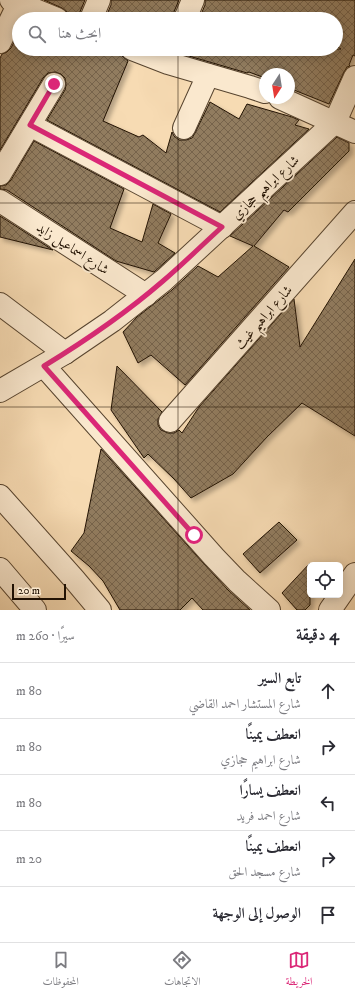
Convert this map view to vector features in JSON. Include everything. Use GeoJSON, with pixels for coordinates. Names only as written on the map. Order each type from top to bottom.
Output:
{"type":"FeatureCollection","features":[{"type":"Feature","properties":{"kind":"street"},"geometry":{"type":"LineString","coordinates":[[94,12],[99,0]]}},
{"type":"Feature","properties":{"kind":"street"},"geometry":{"type":"LineString","coordinates":[[188,12],[193,0]]}},
{"type":"Feature","properties":{"kind":"street"},"geometry":{"type":"LineString","coordinates":[[0,42],[15,2],[40,12]]}},
{"type":"Feature","properties":{"kind":"street"},"geometry":{"type":"LineString","coordinates":[[171,56],[208,75],[259,90]]}},
{"type":"Feature","properties":{"kind":"street"},"geometry":{"type":"LineString","coordinates":[[184,128],[208,75]]}},
{"type":"Feature","properties":{"kind":"street"},"geometry":{"type":"LineString","coordinates":[[335,122],[355,77]]}},
{"type":"Feature","properties":{"kind":"street"},"geometry":{"type":"LineString","coordinates":[[0,174],[54,84]]}},
{"type":"Feature","properties":{"kind":"street"},"geometry":{"type":"LineString","coordinates":[[294,104],[355,132]]}},
{"type":"Feature","properties":{"kind":"street","name":"شارع ابراهيم حجازي"},"geometry":{"type":"LineString","coordinates":[[1,389],[65,353],[112,321],[146,295],[335,122]]}},
{"type":"Feature","properties":{"kind":"street"},"geometry":{"type":"LineString","coordinates":[[30,125],[222,227]]}},
{"type":"Feature","properties":{"kind":"street","name":"شارع اسماعيل زايد"},"geometry":{"type":"LineString","coordinates":[[0,201],[146,295]]}},
{"type":"Feature","properties":{"kind":"street","name":"شارع ابراهيم غيث"},"geometry":{"type":"LineString","coordinates":[[170,421],[355,212]]}},
{"type":"Feature","properties":{"kind":"street"},"geometry":{"type":"LineString","coordinates":[[0,304],[65,353]]}},
{"type":"Feature","properties":{"kind":"street"},"geometry":{"type":"LineString","coordinates":[[44,366],[214,557],[268,610]]}},
{"type":"Feature","properties":{"kind":"street"},"geometry":{"type":"LineString","coordinates":[[0,496],[100,610]]}},
{"type":"Feature","properties":{"kind":"street"},"geometry":{"type":"LineString","coordinates":[[0,569],[35,610]]}},
{"type":"Feature","properties":{"kind":"street"},"geometry":{"type":"LineString","coordinates":[[330,610],[355,574]]}},
{"type":"Feature","properties":{"kind":"building"},"geometry":{"type":"Polygon","coordinates":[[[44,0],[85,0],[80,12],[67,12],[62,8],[44,0]]]}},
{"type":"Feature","properties":{"kind":"building"},"geometry":{"type":"Polygon","coordinates":[[[111,0],[179,0],[174,12],[108,12],[111,5],[111,0]]]}},
{"type":"Feature","properties":{"kind":"building"},"geometry":{"type":"Polygon","coordinates":[[[205,0],[355,0],[355,56],[353,55],[349,65],[350,66],[347,67],[344,72],[329,104],[295,90],[295,68],[259,68],[259,76],[189,56],[343,56],[343,12],[202,12],[205,5],[205,0]]]}},
{"type":"Feature","properties":{"kind":"building"},"geometry":{"type":"Polygon","coordinates":[[[12,46],[12,56],[122,56],[128,61],[103,121],[139,137],[143,135],[166,153],[172,132],[179,140],[192,138],[210,102],[239,119],[247,104],[292,117],[299,120],[295,125],[309,129],[220,212],[47,120],[65,90],[66,85],[65,78],[61,74],[55,72],[48,73],[43,78],[0,150],[0,58],[2,54],[12,46]]]}},
{"type":"Feature","properties":{"kind":"building"},"geometry":{"type":"Polygon","coordinates":[[[337,137],[349,143],[349,151],[288,212],[284,210],[254,246],[289,267],[185,385],[151,355],[138,363],[123,332],[137,317],[172,290],[198,266],[218,277],[253,246],[230,236],[337,137]]]}},
{"type":"Feature","properties":{"kind":"building"},"geometry":{"type":"Polygon","coordinates":[[[34,141],[124,189],[110,228],[142,242],[153,204],[171,214],[158,243],[175,253],[154,272],[116,261],[7,190],[0,189],[0,186],[6,185],[11,180],[34,141]]]}},
{"type":"Feature","properties":{"kind":"building"},"geometry":{"type":"Polygon","coordinates":[[[0,216],[53,250],[0,237],[0,216]]]}},
{"type":"Feature","properties":{"kind":"building"},"geometry":{"type":"Polygon","coordinates":[[[355,259],[355,436],[302,403],[267,437],[233,474],[191,498],[148,454],[144,458],[111,410],[117,366],[162,412],[158,419],[158,425],[161,430],[168,433],[174,433],[179,430],[182,433],[199,407],[294,299],[300,347],[355,259]]]}},
{"type":"Feature","properties":{"kind":"building"},"geometry":{"type":"Polygon","coordinates":[[[101,449],[228,590],[250,610],[203,610],[192,598],[180,610],[120,610],[103,581],[89,566],[71,551],[84,533],[101,449]]]}},
{"type":"Feature","properties":{"kind":"building"},"geometry":{"type":"Polygon","coordinates":[[[279,522],[297,540],[260,573],[243,554],[279,522]]]}},
{"type":"Feature","properties":{"kind":"building"},"geometry":{"type":"Polygon","coordinates":[[[307,566],[307,598],[310,598],[310,605],[305,610],[297,610],[282,593],[307,566]]]}},
{"type":"Feature","properties":{"kind":"route"},"geometry":{"type":"LineString","coordinates":[[54,84],[30,125],[222,227],[146,295],[112,321],[44,366],[194,535]]}}]}
